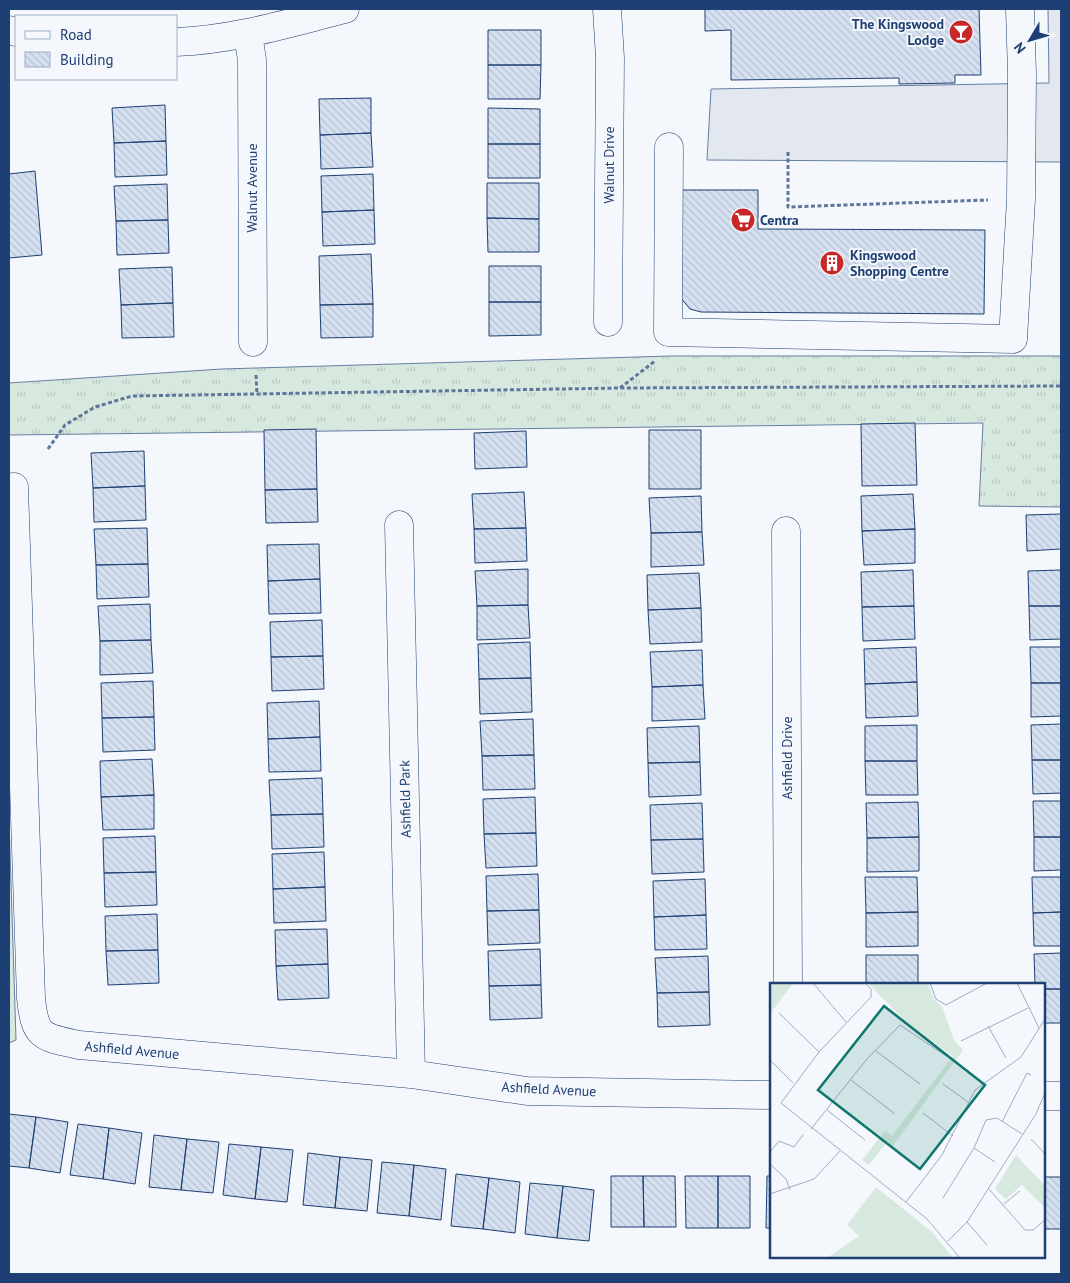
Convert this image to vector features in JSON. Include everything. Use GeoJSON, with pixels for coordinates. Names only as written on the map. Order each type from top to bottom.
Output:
{"type":"FeatureCollection","features":[{"type":"Feature","properties":{"kind":"street"},"geometry":{"type":"LineString","coordinates":[[178,42],[248,34],[345,9]]}},
{"type":"Feature","properties":{"kind":"street","name":"Walnut Drive"},"geometry":{"type":"LineString","coordinates":[[607,9],[610,58],[608,322]]}},
{"type":"Feature","properties":{"kind":"street"},"geometry":{"type":"LineString","coordinates":[[669,147],[668,332],[1013,339],[1021,199],[1022,74],[1020,9]]}},
{"type":"Feature","properties":{"kind":"street","name":"Walnut Avenue"},"geometry":{"type":"LineString","coordinates":[[248,34],[252,60],[253,342]]}},
{"type":"Feature","properties":{"kind":"street","name":"Ashfield Avenue"},"geometry":{"type":"LineString","coordinates":[[14,487],[31,998],[33,1018],[40,1032],[51,1039],[79,1045],[411,1074],[527,1091],[770,1095]]}},
{"type":"Feature","properties":{"kind":"street","name":"Ashfield Park"},"geometry":{"type":"LineString","coordinates":[[398,525],[411,1074]]}},
{"type":"Feature","properties":{"kind":"street","name":"Ashfield Drive"},"geometry":{"type":"LineString","coordinates":[[786,531],[788,983]]}},
{"type":"Feature","properties":{"kind":"street"},"geometry":{"type":"LineString","coordinates":[[1045,1096],[1061,1096]]}},
{"type":"Feature","properties":{"kind":"path"},"geometry":{"type":"LineString","coordinates":[[788,152],[788,207],[1021,199]]}},
{"type":"Feature","properties":{"kind":"path"},"geometry":{"type":"LineString","coordinates":[[620,388],[667,352],[668,332]]}},
{"type":"Feature","properties":{"kind":"path"},"geometry":{"type":"LineString","coordinates":[[255,369],[257,394]]}},
{"type":"Feature","properties":{"kind":"path"},"geometry":{"type":"LineString","coordinates":[[48,449],[65,425],[95,407],[132,396],[620,388],[1061,386]]}},
{"type":"Feature","properties":{"kind":"green space"},"geometry":{"type":"Polygon","coordinates":[[[671,356],[1061,356],[1061,507],[979,506],[983,423],[9,435],[9,383],[222,369],[671,356]]]}},
{"type":"Feature","properties":{"kind":"green space"},"geometry":{"type":"Polygon","coordinates":[[[9,820],[16,1040],[9,1043],[9,820]]]}},
{"type":"Feature","properties":{"kind":"shaded area"},"geometry":{"type":"Polygon","coordinates":[[[1048,9],[1061,9],[1061,162],[707,160],[711,89],[1049,83],[1048,9]]]}},
{"type":"Feature","properties":{"kind":"building"},"geometry":{"type":"Polygon","coordinates":[[[705,9],[979,9],[981,75],[955,75],[955,83],[899,84],[899,78],[731,80],[731,30],[705,31],[705,9]]]}},
{"type":"Feature","properties":{"kind":"building"},"geometry":{"type":"Polygon","coordinates":[[[488,30],[541,30],[541,65],[488,65],[488,30]]]}},
{"type":"Feature","properties":{"kind":"building"},"geometry":{"type":"Polygon","coordinates":[[[488,65],[541,65],[540,99],[488,99],[488,65]]]}},
{"type":"Feature","properties":{"kind":"building"},"geometry":{"type":"Polygon","coordinates":[[[371,98],[371,133],[320,135],[319,99],[371,98]]]}},
{"type":"Feature","properties":{"kind":"building"},"geometry":{"type":"Polygon","coordinates":[[[165,105],[166,141],[114,143],[112,108],[165,105]]]}},
{"type":"Feature","properties":{"kind":"building"},"geometry":{"type":"Polygon","coordinates":[[[488,108],[540,109],[540,144],[488,144],[488,108]]]}},
{"type":"Feature","properties":{"kind":"building"},"geometry":{"type":"Polygon","coordinates":[[[371,133],[373,167],[321,169],[320,135],[371,133]]]}},
{"type":"Feature","properties":{"kind":"building"},"geometry":{"type":"Polygon","coordinates":[[[166,141],[167,175],[115,177],[114,143],[166,141]]]}},
{"type":"Feature","properties":{"kind":"building"},"geometry":{"type":"Polygon","coordinates":[[[488,144],[540,144],[540,178],[488,178],[488,144]]]}},
{"type":"Feature","properties":{"kind":"building"},"geometry":{"type":"Polygon","coordinates":[[[35,171],[42,255],[9,258],[9,174],[35,171]]]}},
{"type":"Feature","properties":{"kind":"building"},"geometry":{"type":"Polygon","coordinates":[[[373,174],[374,210],[322,212],[321,176],[373,174]]]}},
{"type":"Feature","properties":{"kind":"building"},"geometry":{"type":"Polygon","coordinates":[[[487,183],[539,183],[539,219],[487,218],[487,183]]]}},
{"type":"Feature","properties":{"kind":"building"},"geometry":{"type":"Polygon","coordinates":[[[167,184],[168,220],[116,221],[114,186],[167,184]]]}},
{"type":"Feature","properties":{"kind":"building","name":"Kingswood Shopping Centre"},"geometry":{"type":"Polygon","coordinates":[[[680,190],[758,190],[758,229],[985,230],[984,314],[701,312],[690,309],[680,297],[680,190]]]}},
{"type":"Feature","properties":{"kind":"building"},"geometry":{"type":"Polygon","coordinates":[[[374,210],[375,244],[323,246],[322,212],[374,210]]]}},
{"type":"Feature","properties":{"kind":"building"},"geometry":{"type":"Polygon","coordinates":[[[487,218],[539,219],[539,252],[488,252],[487,218]]]}},
{"type":"Feature","properties":{"kind":"building"},"geometry":{"type":"Polygon","coordinates":[[[168,220],[169,253],[117,255],[116,221],[168,220]]]}},
{"type":"Feature","properties":{"kind":"building"},"geometry":{"type":"Polygon","coordinates":[[[371,254],[373,304],[320,305],[319,256],[371,254]]]}},
{"type":"Feature","properties":{"kind":"building"},"geometry":{"type":"Polygon","coordinates":[[[489,266],[541,266],[541,302],[489,302],[489,266]]]}},
{"type":"Feature","properties":{"kind":"building"},"geometry":{"type":"Polygon","coordinates":[[[172,267],[173,303],[121,305],[119,269],[172,267]]]}},
{"type":"Feature","properties":{"kind":"building"},"geometry":{"type":"Polygon","coordinates":[[[489,302],[541,302],[541,335],[489,336],[489,302]]]}},
{"type":"Feature","properties":{"kind":"building"},"geometry":{"type":"Polygon","coordinates":[[[173,303],[174,337],[122,338],[121,305],[173,303]]]}},
{"type":"Feature","properties":{"kind":"building"},"geometry":{"type":"Polygon","coordinates":[[[373,304],[373,337],[321,338],[320,305],[373,304]]]}},
{"type":"Feature","properties":{"kind":"building"},"geometry":{"type":"Polygon","coordinates":[[[915,423],[917,485],[862,486],[861,424],[915,423]]]}},
{"type":"Feature","properties":{"kind":"building"},"geometry":{"type":"Polygon","coordinates":[[[316,429],[317,489],[265,490],[264,430],[316,429]]]}},
{"type":"Feature","properties":{"kind":"building"},"geometry":{"type":"Polygon","coordinates":[[[649,430],[701,430],[701,489],[649,489],[649,430]]]}},
{"type":"Feature","properties":{"kind":"building"},"geometry":{"type":"Polygon","coordinates":[[[526,431],[527,467],[475,469],[474,433],[526,431]]]}},
{"type":"Feature","properties":{"kind":"building"},"geometry":{"type":"Polygon","coordinates":[[[144,451],[145,486],[93,488],[91,453],[144,451]]]}},
{"type":"Feature","properties":{"kind":"building"},"geometry":{"type":"Polygon","coordinates":[[[145,486],[146,520],[94,522],[93,488],[145,486]]]}},
{"type":"Feature","properties":{"kind":"building"},"geometry":{"type":"Polygon","coordinates":[[[317,489],[318,522],[266,523],[265,490],[317,489]]]}},
{"type":"Feature","properties":{"kind":"building"},"geometry":{"type":"Polygon","coordinates":[[[524,492],[526,528],[474,529],[472,494],[524,492]]]}},
{"type":"Feature","properties":{"kind":"building"},"geometry":{"type":"Polygon","coordinates":[[[913,494],[915,529],[862,531],[861,496],[913,494]]]}},
{"type":"Feature","properties":{"kind":"building"},"geometry":{"type":"Polygon","coordinates":[[[701,496],[702,532],[651,533],[649,498],[701,496]]]}},
{"type":"Feature","properties":{"kind":"building"},"geometry":{"type":"Polygon","coordinates":[[[1061,514],[1061,549],[1027,551],[1026,515],[1061,514]]]}},
{"type":"Feature","properties":{"kind":"building"},"geometry":{"type":"Polygon","coordinates":[[[147,528],[148,564],[96,565],[94,529],[147,528]]]}},
{"type":"Feature","properties":{"kind":"building"},"geometry":{"type":"Polygon","coordinates":[[[526,528],[527,561],[475,563],[474,529],[526,528]]]}},
{"type":"Feature","properties":{"kind":"building"},"geometry":{"type":"Polygon","coordinates":[[[915,529],[915,563],[864,565],[862,531],[915,529]]]}},
{"type":"Feature","properties":{"kind":"building"},"geometry":{"type":"Polygon","coordinates":[[[702,532],[704,565],[651,567],[651,533],[702,532]]]}},
{"type":"Feature","properties":{"kind":"building"},"geometry":{"type":"Polygon","coordinates":[[[319,544],[320,579],[268,581],[267,545],[319,544]]]}},
{"type":"Feature","properties":{"kind":"building"},"geometry":{"type":"Polygon","coordinates":[[[148,564],[149,597],[97,599],[96,565],[148,564]]]}},
{"type":"Feature","properties":{"kind":"building"},"geometry":{"type":"Polygon","coordinates":[[[528,569],[528,605],[477,606],[475,571],[528,569]]]}},
{"type":"Feature","properties":{"kind":"building"},"geometry":{"type":"Polygon","coordinates":[[[913,570],[914,606],[862,607],[861,572],[913,570]]]}},
{"type":"Feature","properties":{"kind":"building"},"geometry":{"type":"Polygon","coordinates":[[[1061,570],[1061,606],[1029,606],[1028,571],[1061,570]]]}},
{"type":"Feature","properties":{"kind":"building"},"geometry":{"type":"Polygon","coordinates":[[[699,573],[701,608],[648,610],[647,575],[699,573]]]}},
{"type":"Feature","properties":{"kind":"building"},"geometry":{"type":"Polygon","coordinates":[[[320,579],[321,613],[269,614],[268,581],[320,579]]]}},
{"type":"Feature","properties":{"kind":"building"},"geometry":{"type":"Polygon","coordinates":[[[150,604],[151,640],[100,641],[98,606],[150,604]]]}},
{"type":"Feature","properties":{"kind":"building"},"geometry":{"type":"Polygon","coordinates":[[[528,605],[530,638],[477,640],[477,606],[528,605]]]}},
{"type":"Feature","properties":{"kind":"building"},"geometry":{"type":"Polygon","coordinates":[[[914,606],[915,639],[863,641],[862,607],[914,606]]]}},
{"type":"Feature","properties":{"kind":"building"},"geometry":{"type":"Polygon","coordinates":[[[1029,606],[1061,606],[1061,639],[1030,640],[1029,606]]]}},
{"type":"Feature","properties":{"kind":"building"},"geometry":{"type":"Polygon","coordinates":[[[701,608],[702,642],[650,644],[648,610],[701,608]]]}},
{"type":"Feature","properties":{"kind":"building"},"geometry":{"type":"Polygon","coordinates":[[[322,620],[323,656],[271,657],[270,622],[322,620]]]}},
{"type":"Feature","properties":{"kind":"building"},"geometry":{"type":"Polygon","coordinates":[[[151,640],[153,673],[100,675],[100,641],[151,640]]]}},
{"type":"Feature","properties":{"kind":"building"},"geometry":{"type":"Polygon","coordinates":[[[530,642],[531,678],[479,679],[478,644],[530,642]]]}},
{"type":"Feature","properties":{"kind":"building"},"geometry":{"type":"Polygon","coordinates":[[[916,647],[917,682],[865,684],[864,649],[916,647]]]}},
{"type":"Feature","properties":{"kind":"building"},"geometry":{"type":"Polygon","coordinates":[[[1030,647],[1061,647],[1061,683],[1031,683],[1030,647]]]}},
{"type":"Feature","properties":{"kind":"building"},"geometry":{"type":"Polygon","coordinates":[[[702,650],[703,685],[652,687],[650,652],[702,650]]]}},
{"type":"Feature","properties":{"kind":"building"},"geometry":{"type":"Polygon","coordinates":[[[323,656],[324,689],[272,691],[271,657],[323,656]]]}},
{"type":"Feature","properties":{"kind":"building"},"geometry":{"type":"Polygon","coordinates":[[[531,678],[532,712],[480,714],[479,679],[531,678]]]}},
{"type":"Feature","properties":{"kind":"building"},"geometry":{"type":"Polygon","coordinates":[[[153,681],[154,717],[102,718],[101,683],[153,681]]]}},
{"type":"Feature","properties":{"kind":"building"},"geometry":{"type":"Polygon","coordinates":[[[917,682],[918,716],[866,718],[865,684],[917,682]]]}},
{"type":"Feature","properties":{"kind":"building"},"geometry":{"type":"Polygon","coordinates":[[[1031,683],[1061,683],[1061,716],[1031,717],[1031,683]]]}},
{"type":"Feature","properties":{"kind":"building"},"geometry":{"type":"Polygon","coordinates":[[[703,685],[705,719],[652,721],[652,687],[703,685]]]}},
{"type":"Feature","properties":{"kind":"building"},"geometry":{"type":"Polygon","coordinates":[[[319,701],[320,737],[268,739],[267,703],[319,701]]]}},
{"type":"Feature","properties":{"kind":"building"},"geometry":{"type":"Polygon","coordinates":[[[154,717],[155,750],[103,752],[102,718],[154,717]]]}},
{"type":"Feature","properties":{"kind":"building"},"geometry":{"type":"Polygon","coordinates":[[[533,719],[534,755],[482,756],[480,721],[533,719]]]}},
{"type":"Feature","properties":{"kind":"building"},"geometry":{"type":"Polygon","coordinates":[[[1061,724],[1061,760],[1032,760],[1031,725],[1061,724]]]}},
{"type":"Feature","properties":{"kind":"building"},"geometry":{"type":"Polygon","coordinates":[[[917,725],[917,761],[865,761],[865,726],[917,725]]]}},
{"type":"Feature","properties":{"kind":"building"},"geometry":{"type":"Polygon","coordinates":[[[699,726],[700,762],[648,763],[647,728],[699,726]]]}},
{"type":"Feature","properties":{"kind":"building"},"geometry":{"type":"Polygon","coordinates":[[[320,737],[321,771],[269,772],[268,739],[320,737]]]}},
{"type":"Feature","properties":{"kind":"building"},"geometry":{"type":"Polygon","coordinates":[[[534,755],[535,789],[483,790],[482,756],[534,755]]]}},
{"type":"Feature","properties":{"kind":"building"},"geometry":{"type":"Polygon","coordinates":[[[152,759],[154,795],[101,797],[100,761],[152,759]]]}},
{"type":"Feature","properties":{"kind":"building"},"geometry":{"type":"Polygon","coordinates":[[[1032,760],[1061,760],[1061,793],[1033,794],[1032,760]]]}},
{"type":"Feature","properties":{"kind":"building"},"geometry":{"type":"Polygon","coordinates":[[[865,761],[917,761],[918,795],[866,795],[865,761]]]}},
{"type":"Feature","properties":{"kind":"building"},"geometry":{"type":"Polygon","coordinates":[[[700,762],[701,795],[649,797],[648,763],[700,762]]]}},
{"type":"Feature","properties":{"kind":"building"},"geometry":{"type":"Polygon","coordinates":[[[322,778],[323,814],[271,815],[269,780],[322,778]]]}},
{"type":"Feature","properties":{"kind":"building"},"geometry":{"type":"Polygon","coordinates":[[[154,795],[154,829],[103,830],[101,797],[154,795]]]}},
{"type":"Feature","properties":{"kind":"building"},"geometry":{"type":"Polygon","coordinates":[[[535,797],[536,833],[484,834],[483,799],[535,797]]]}},
{"type":"Feature","properties":{"kind":"building"},"geometry":{"type":"Polygon","coordinates":[[[1033,801],[1061,801],[1061,837],[1034,837],[1033,801]]]}},
{"type":"Feature","properties":{"kind":"building"},"geometry":{"type":"Polygon","coordinates":[[[918,802],[919,837],[867,838],[866,803],[918,802]]]}},
{"type":"Feature","properties":{"kind":"building"},"geometry":{"type":"Polygon","coordinates":[[[702,803],[703,839],[651,840],[650,805],[702,803]]]}},
{"type":"Feature","properties":{"kind":"building"},"geometry":{"type":"Polygon","coordinates":[[[323,814],[324,847],[272,849],[271,815],[323,814]]]}},
{"type":"Feature","properties":{"kind":"building"},"geometry":{"type":"Polygon","coordinates":[[[536,833],[537,866],[486,868],[484,834],[536,833]]]}},
{"type":"Feature","properties":{"kind":"building"},"geometry":{"type":"Polygon","coordinates":[[[155,836],[156,872],[104,873],[103,838],[155,836]]]}},
{"type":"Feature","properties":{"kind":"building"},"geometry":{"type":"Polygon","coordinates":[[[919,837],[919,871],[867,872],[867,838],[919,837]]]}},
{"type":"Feature","properties":{"kind":"building"},"geometry":{"type":"Polygon","coordinates":[[[1034,837],[1061,837],[1061,870],[1034,871],[1034,837]]]}},
{"type":"Feature","properties":{"kind":"building"},"geometry":{"type":"Polygon","coordinates":[[[703,839],[704,872],[652,874],[651,840],[703,839]]]}},
{"type":"Feature","properties":{"kind":"building"},"geometry":{"type":"Polygon","coordinates":[[[324,852],[325,887],[273,889],[272,854],[324,852]]]}},
{"type":"Feature","properties":{"kind":"building"},"geometry":{"type":"Polygon","coordinates":[[[156,872],[157,905],[105,907],[104,873],[156,872]]]}},
{"type":"Feature","properties":{"kind":"building"},"geometry":{"type":"Polygon","coordinates":[[[538,874],[539,910],[487,911],[486,876],[538,874]]]}},
{"type":"Feature","properties":{"kind":"building"},"geometry":{"type":"Polygon","coordinates":[[[865,877],[917,877],[918,912],[866,913],[865,877]]]}},
{"type":"Feature","properties":{"kind":"building"},"geometry":{"type":"Polygon","coordinates":[[[1032,877],[1061,877],[1061,912],[1033,913],[1032,877]]]}},
{"type":"Feature","properties":{"kind":"building"},"geometry":{"type":"Polygon","coordinates":[[[705,879],[706,915],[654,917],[653,881],[705,879]]]}},
{"type":"Feature","properties":{"kind":"building"},"geometry":{"type":"Polygon","coordinates":[[[325,887],[326,921],[274,923],[273,889],[325,887]]]}},
{"type":"Feature","properties":{"kind":"building"},"geometry":{"type":"Polygon","coordinates":[[[539,910],[540,943],[488,945],[487,911],[539,910]]]}},
{"type":"Feature","properties":{"kind":"building"},"geometry":{"type":"Polygon","coordinates":[[[918,912],[918,946],[866,947],[866,913],[918,912]]]}},
{"type":"Feature","properties":{"kind":"building"},"geometry":{"type":"Polygon","coordinates":[[[1061,912],[1061,946],[1034,946],[1033,913],[1061,912]]]}},
{"type":"Feature","properties":{"kind":"building"},"geometry":{"type":"Polygon","coordinates":[[[157,914],[158,950],[106,951],[105,916],[157,914]]]}},
{"type":"Feature","properties":{"kind":"building"},"geometry":{"type":"Polygon","coordinates":[[[706,915],[707,949],[655,950],[654,917],[706,915]]]}},
{"type":"Feature","properties":{"kind":"building"},"geometry":{"type":"Polygon","coordinates":[[[327,929],[328,964],[276,966],[275,930],[327,929]]]}},
{"type":"Feature","properties":{"kind":"building"},"geometry":{"type":"Polygon","coordinates":[[[540,949],[541,985],[489,986],[488,951],[540,949]]]}},
{"type":"Feature","properties":{"kind":"building"},"geometry":{"type":"Polygon","coordinates":[[[158,950],[159,983],[108,985],[106,951],[158,950]]]}},
{"type":"Feature","properties":{"kind":"building"},"geometry":{"type":"Polygon","coordinates":[[[1061,953],[1061,989],[1045,989],[1045,983],[1035,983],[1034,954],[1061,953]]]}},
{"type":"Feature","properties":{"kind":"building"},"geometry":{"type":"Polygon","coordinates":[[[866,955],[918,955],[918,983],[866,983],[866,955]]]}},
{"type":"Feature","properties":{"kind":"building"},"geometry":{"type":"Polygon","coordinates":[[[708,956],[709,992],[657,993],[655,958],[708,956]]]}},
{"type":"Feature","properties":{"kind":"building"},"geometry":{"type":"Polygon","coordinates":[[[328,964],[329,998],[278,1000],[276,966],[328,964]]]}},
{"type":"Feature","properties":{"kind":"building"},"geometry":{"type":"Polygon","coordinates":[[[541,985],[542,1018],[490,1020],[489,986],[541,985]]]}},
{"type":"Feature","properties":{"kind":"building"},"geometry":{"type":"Polygon","coordinates":[[[1045,989],[1061,989],[1061,1023],[1045,1023],[1045,989]]]}},
{"type":"Feature","properties":{"kind":"building"},"geometry":{"type":"Polygon","coordinates":[[[709,992],[710,1025],[658,1027],[657,993],[709,992]]]}},
{"type":"Feature","properties":{"kind":"building"},"geometry":{"type":"Polygon","coordinates":[[[9,1114],[36,1117],[29,1168],[9,1166],[9,1114]]]}},
{"type":"Feature","properties":{"kind":"building"},"geometry":{"type":"Polygon","coordinates":[[[36,1117],[68,1122],[60,1173],[29,1168],[36,1117]]]}},
{"type":"Feature","properties":{"kind":"building"},"geometry":{"type":"Polygon","coordinates":[[[78,1124],[109,1128],[103,1179],[70,1175],[78,1124]]]}},
{"type":"Feature","properties":{"kind":"building"},"geometry":{"type":"Polygon","coordinates":[[[109,1128],[142,1133],[135,1184],[103,1179],[109,1128]]]}},
{"type":"Feature","properties":{"kind":"building"},"geometry":{"type":"Polygon","coordinates":[[[154,1135],[187,1139],[181,1190],[149,1187],[154,1135]]]}},
{"type":"Feature","properties":{"kind":"building"},"geometry":{"type":"Polygon","coordinates":[[[187,1139],[219,1142],[213,1193],[181,1190],[187,1139]]]}},
{"type":"Feature","properties":{"kind":"building"},"geometry":{"type":"Polygon","coordinates":[[[229,1144],[261,1147],[255,1199],[223,1195],[229,1144]]]}},
{"type":"Feature","properties":{"kind":"building"},"geometry":{"type":"Polygon","coordinates":[[[261,1147],[293,1150],[287,1202],[255,1199],[261,1147]]]}},
{"type":"Feature","properties":{"kind":"building"},"geometry":{"type":"Polygon","coordinates":[[[308,1153],[340,1157],[335,1208],[303,1205],[308,1153]]]}},
{"type":"Feature","properties":{"kind":"building"},"geometry":{"type":"Polygon","coordinates":[[[340,1157],[372,1160],[367,1211],[335,1208],[340,1157]]]}},
{"type":"Feature","properties":{"kind":"building"},"geometry":{"type":"Polygon","coordinates":[[[382,1162],[414,1165],[409,1216],[377,1213],[382,1162]]]}},
{"type":"Feature","properties":{"kind":"building"},"geometry":{"type":"Polygon","coordinates":[[[414,1165],[446,1169],[441,1220],[409,1216],[414,1165]]]}},
{"type":"Feature","properties":{"kind":"building"},"geometry":{"type":"Polygon","coordinates":[[[456,1174],[489,1178],[483,1229],[451,1226],[456,1174]]]}},
{"type":"Feature","properties":{"kind":"building"},"geometry":{"type":"Polygon","coordinates":[[[611,1176],[643,1176],[644,1227],[611,1227],[611,1176]]]}},
{"type":"Feature","properties":{"kind":"building"},"geometry":{"type":"Polygon","coordinates":[[[643,1176],[675,1176],[676,1227],[644,1227],[643,1176]]]}},
{"type":"Feature","properties":{"kind":"building"},"geometry":{"type":"Polygon","coordinates":[[[685,1176],[718,1176],[718,1228],[686,1228],[685,1176]]]}},
{"type":"Feature","properties":{"kind":"building"},"geometry":{"type":"Polygon","coordinates":[[[718,1176],[750,1176],[750,1228],[718,1228],[718,1176]]]}},
{"type":"Feature","properties":{"kind":"building"},"geometry":{"type":"Polygon","coordinates":[[[767,1176],[770,1176],[770,1228],[766,1228],[767,1176]]]}},
{"type":"Feature","properties":{"kind":"building"},"geometry":{"type":"Polygon","coordinates":[[[1045,1177],[1061,1177],[1061,1229],[1045,1229],[1045,1177]]]}},
{"type":"Feature","properties":{"kind":"building"},"geometry":{"type":"Polygon","coordinates":[[[489,1178],[520,1182],[515,1233],[483,1229],[489,1178]]]}},
{"type":"Feature","properties":{"kind":"building"},"geometry":{"type":"Polygon","coordinates":[[[530,1183],[563,1186],[557,1238],[525,1234],[530,1183]]]}},
{"type":"Feature","properties":{"kind":"building"},"geometry":{"type":"Polygon","coordinates":[[[563,1186],[594,1190],[589,1241],[557,1238],[563,1186]]]}},
{"type":"Feature","properties":{"kind":"place","name":"The Kingswood Lodge"},"geometry":{"type":"Point","coordinates":[961,32]}},
{"type":"Feature","properties":{"kind":"place","name":"Centra"},"geometry":{"type":"Point","coordinates":[743,220]}},
{"type":"Feature","properties":{"kind":"place","name":"Kingswood Shopping Centre"},"geometry":{"type":"Point","coordinates":[832,263]}}]}
